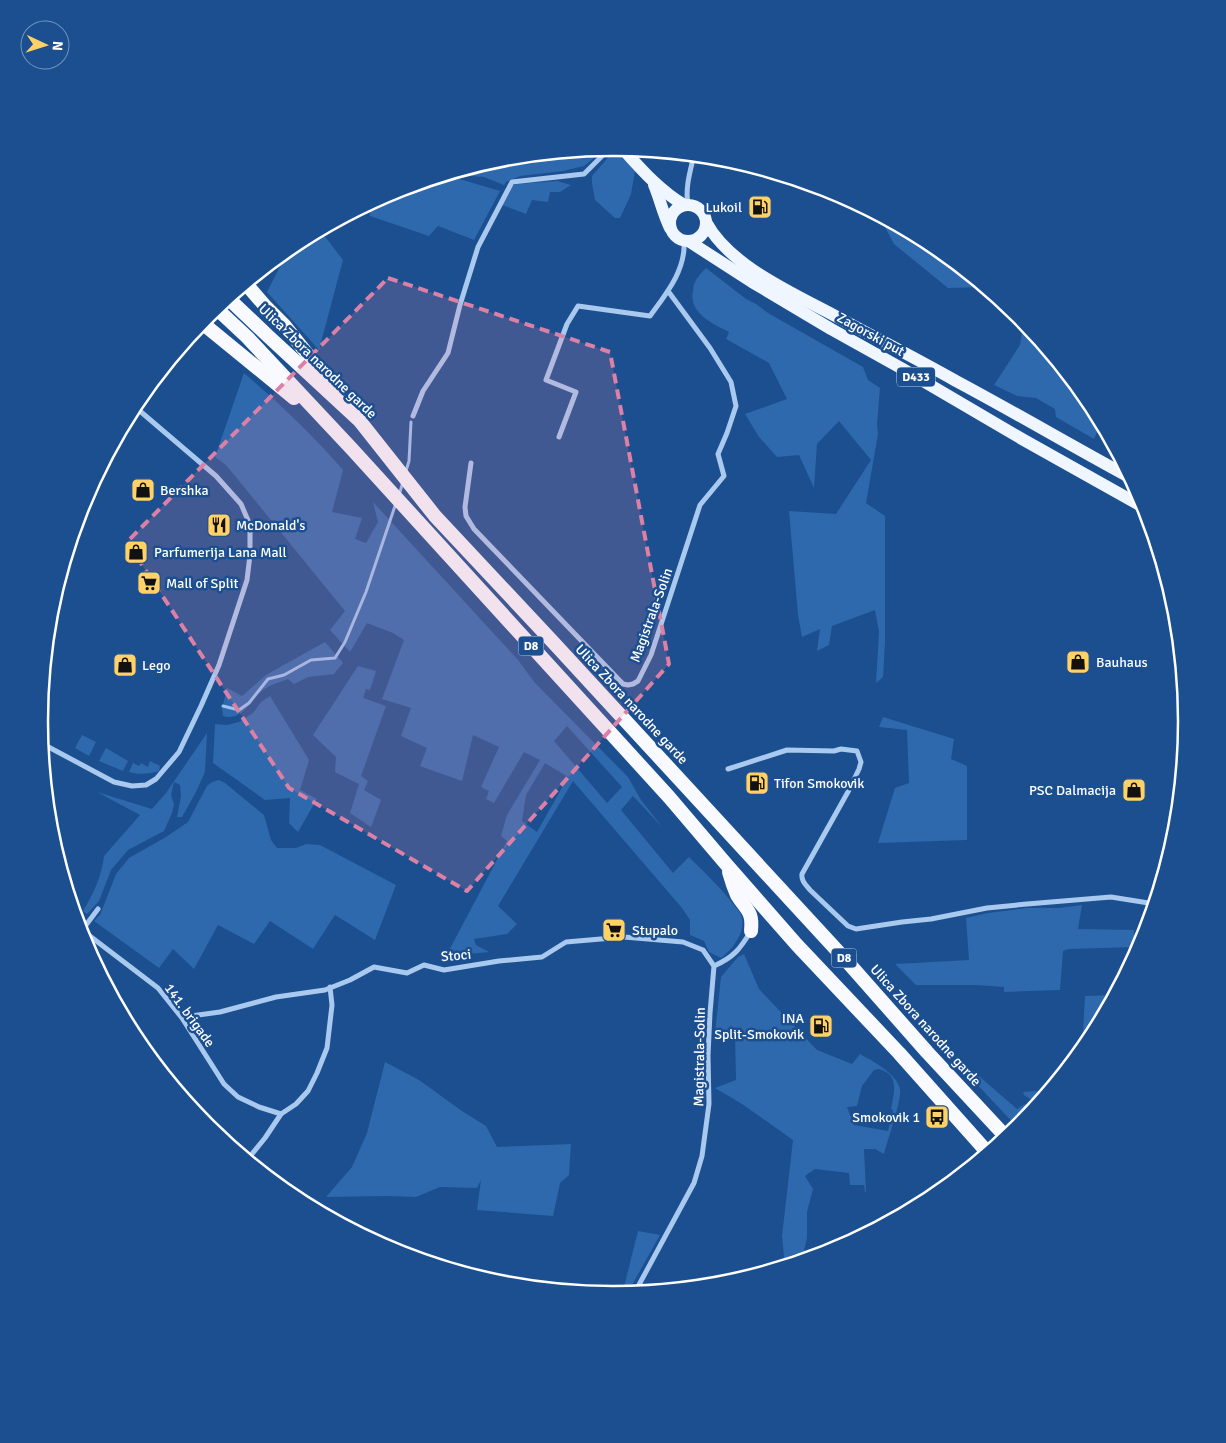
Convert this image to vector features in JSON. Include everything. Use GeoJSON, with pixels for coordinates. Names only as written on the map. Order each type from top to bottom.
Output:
{"type":"FeatureCollection","features":[{"type":"Feature","properties":{"kind":"highway"},"geometry":{"type":"LineString","coordinates":[[250,288],[296,339],[359,420]]}},
{"type":"Feature","properties":{"kind":"highway","name":"Ulica Zbora narodne garde"},"geometry":{"type":"LineString","coordinates":[[233,303],[359,420],[435,516],[1002,1132]]}},
{"type":"Feature","properties":{"kind":"highway","name":"D8"},"geometry":{"type":"LineString","coordinates":[[222,313],[247,337],[351,448],[663,790],[797,945],[899,1053],[984,1149]]}},
{"type":"Feature","properties":{"kind":"highway"},"geometry":{"type":"LineString","coordinates":[[208,328],[351,448]]}},
{"type":"Feature","properties":{"kind":"highway"},"geometry":{"type":"LineString","coordinates":[[726,864],[737,894],[748,910],[752,920],[751,931]]}},
{"type":"Feature","properties":{"kind":"main road","name":"D433"},"geometry":{"type":"LineString","coordinates":[[630,156],[671,198],[698,208],[705,216],[706,222]]}},
{"type":"Feature","properties":{"kind":"main road","name":"D433"},"geometry":{"type":"LineString","coordinates":[[652,181],[671,230],[678,239],[687,242]]}},
{"type":"Feature","properties":{"kind":"main road"},"geometry":{"type":"LineString","coordinates":[[671,230],[669,224],[673,212],[686,205]]}},
{"type":"Feature","properties":{"kind":"main road"},"geometry":{"type":"LineString","coordinates":[[687,242],[700,237],[706,228],[706,222]]}},
{"type":"Feature","properties":{"kind":"main road","name":"Zagorski put"},"geometry":{"type":"LineString","coordinates":[[706,222],[712,234],[734,256],[772,282],[1121,472]]}},
{"type":"Feature","properties":{"kind":"main road","name":"Zagorski put"},"geometry":{"type":"LineString","coordinates":[[687,242],[831,329],[1134,502]]}},
{"type":"Feature","properties":{"kind":"street"},"geometry":{"type":"LineString","coordinates":[[413,416],[423,391],[448,352],[460,304],[478,246],[512,182],[584,174],[602,156]]}},
{"type":"Feature","properties":{"kind":"street"},"geometry":{"type":"LineString","coordinates":[[686,205],[687,186],[692,162]]}},
{"type":"Feature","properties":{"kind":"street"},"geometry":{"type":"LineString","coordinates":[[559,437],[576,392],[546,380],[567,324],[578,306],[650,316],[668,291],[683,260],[687,242]]}},
{"type":"Feature","properties":{"kind":"street","name":"Magistrala-Solin"},"geometry":{"type":"LineString","coordinates":[[471,463],[465,507],[466,516],[474,529],[623,684],[628,686],[638,681],[651,655],[700,506],[724,476],[718,454],[736,406],[730,382],[710,348],[668,291]]}},
{"type":"Feature","properties":{"kind":"street"},"geometry":{"type":"LineString","coordinates":[[49,746],[114,782],[132,786],[146,785],[156,779],[179,752],[219,665],[247,580],[250,555],[250,525],[241,504],[216,476],[140,412]]}},
{"type":"Feature","properties":{"kind":"street"},"geometry":{"type":"LineString","coordinates":[[728,769],[786,750],[834,752],[841,749],[857,751],[861,762],[859,769],[802,874],[802,880],[810,890],[848,926],[856,930],[931,919],[987,908],[1027,904],[1111,897],[1148,903]]}},
{"type":"Feature","properties":{"kind":"street"},"geometry":{"type":"LineString","coordinates":[[86,923],[98,909]]}},
{"type":"Feature","properties":{"kind":"street"},"geometry":{"type":"LineString","coordinates":[[714,966],[728,960],[742,946],[751,931]]}},
{"type":"Feature","properties":{"kind":"street","name":"Stoci"},"geometry":{"type":"LineString","coordinates":[[374,967],[407,973],[424,965],[444,970],[499,961],[542,957],[566,942],[624,937],[683,942],[703,950],[714,966]]}},
{"type":"Feature","properties":{"kind":"street","name":"141. brigade"},"geometry":{"type":"LineString","coordinates":[[91,938],[158,988],[182,1018],[224,1084],[238,1097],[259,1107],[281,1114]]}},
{"type":"Feature","properties":{"kind":"street","name":"Magistrala-Solin"},"geometry":{"type":"LineString","coordinates":[[638,1286],[694,1183],[704,1148],[710,1104],[708,1056],[714,966]]}},
{"type":"Feature","properties":{"kind":"street","name":"141. brigade"},"geometry":{"type":"LineString","coordinates":[[192,1016],[220,1012],[276,997],[325,990],[350,980],[374,967]]}},
{"type":"Feature","properties":{"kind":"street"},"geometry":{"type":"LineString","coordinates":[[250,1155],[265,1138],[281,1114],[296,1104],[308,1091],[327,1048],[332,1005],[330,987]]}},
{"type":"Feature","properties":{"kind":"highlighted area"},"geometry":{"type":"Polygon","coordinates":[[[388,278],[610,352],[669,664],[467,891],[289,788],[127,542],[388,278]]]}},
{"type":"Feature","properties":{"kind":"shaded area"},"geometry":{"type":"Polygon","coordinates":[[[595,156],[584,166],[563,171],[520,176],[506,182],[504,185],[484,177],[470,174],[539,161],[595,156]]]}},
{"type":"Feature","properties":{"kind":"shaded area"},"geometry":{"type":"Polygon","coordinates":[[[609,156],[619,156],[628,162],[635,171],[631,194],[620,218],[615,218],[595,200],[592,176],[609,156]]]}},
{"type":"Feature","properties":{"kind":"shaded area"},"geometry":{"type":"Polygon","coordinates":[[[457,178],[500,191],[474,240],[438,226],[429,236],[370,216],[370,211],[397,199],[457,178]]]}},
{"type":"Feature","properties":{"kind":"shaded area"},"geometry":{"type":"Polygon","coordinates":[[[557,181],[571,185],[560,192],[550,192],[548,202],[532,200],[526,214],[502,205],[512,186],[557,181]]]}},
{"type":"Feature","properties":{"kind":"shaded area"},"geometry":{"type":"Polygon","coordinates":[[[884,226],[927,251],[975,287],[948,288],[894,244],[884,226]]]}},
{"type":"Feature","properties":{"kind":"shaded area"},"geometry":{"type":"Polygon","coordinates":[[[324,236],[343,260],[319,350],[267,292],[281,264],[324,236]]]}},
{"type":"Feature","properties":{"kind":"shaded area"},"geometry":{"type":"Polygon","coordinates":[[[706,268],[746,299],[768,313],[863,367],[868,380],[880,388],[878,434],[866,503],[885,516],[885,642],[883,677],[876,683],[879,632],[875,610],[832,626],[829,645],[817,651],[820,629],[802,637],[798,615],[789,511],[836,514],[871,460],[839,421],[817,444],[814,488],[799,455],[777,457],[759,437],[745,414],[787,399],[769,363],[726,339],[729,332],[703,317],[694,306],[692,299],[694,284],[698,276],[706,268]]]}},
{"type":"Feature","properties":{"kind":"shaded area"},"geometry":{"type":"Polygon","coordinates":[[[1022,332],[1062,377],[1098,430],[1094,439],[1056,417],[1055,409],[1036,398],[1017,396],[994,385],[1020,345],[1022,332]]]}},
{"type":"Feature","properties":{"kind":"shaded area"},"geometry":{"type":"Polygon","coordinates":[[[244,373],[320,444],[343,470],[332,512],[362,518],[355,539],[366,543],[378,522],[373,502],[518,660],[535,683],[628,777],[641,800],[663,828],[633,796],[621,810],[673,873],[689,857],[740,913],[742,927],[738,939],[730,950],[721,958],[709,952],[704,941],[690,935],[690,920],[682,908],[573,781],[498,906],[517,924],[507,934],[474,939],[476,945],[489,952],[446,956],[507,841],[501,836],[507,815],[540,760],[524,752],[494,803],[486,799],[489,791],[481,787],[499,747],[473,735],[462,781],[420,766],[427,748],[401,736],[411,708],[382,699],[404,640],[393,633],[367,623],[350,652],[330,630],[345,611],[226,465],[215,457],[244,373]],[[567,726],[554,741],[607,803],[622,787],[567,726]],[[545,763],[526,795],[522,821],[537,832],[568,777],[545,763]]]}},
{"type":"Feature","properties":{"kind":"shaded area"},"geometry":{"type":"Polygon","coordinates":[[[325,642],[343,663],[334,674],[308,677],[294,684],[288,679],[278,682],[258,694],[241,713],[230,717],[223,716],[222,709],[227,688],[242,696],[266,675],[325,642]]]}},
{"type":"Feature","properties":{"kind":"shaded area"},"geometry":{"type":"Polygon","coordinates":[[[358,666],[376,671],[370,690],[366,689],[363,698],[386,706],[361,776],[368,781],[364,790],[381,800],[371,827],[350,813],[359,784],[335,772],[336,757],[313,735],[358,666]]]}},
{"type":"Feature","properties":{"kind":"shaded area"},"geometry":{"type":"Polygon","coordinates":[[[270,696],[309,760],[300,790],[317,799],[298,832],[289,823],[290,798],[265,800],[213,763],[215,724],[227,725],[239,722],[253,713],[261,702],[270,696]]]}},
{"type":"Feature","properties":{"kind":"shaded area"},"geometry":{"type":"Polygon","coordinates":[[[883,717],[954,739],[951,759],[967,766],[967,840],[878,843],[895,788],[909,783],[907,730],[879,727],[883,717]]]}},
{"type":"Feature","properties":{"kind":"shaded area"},"geometry":{"type":"Polygon","coordinates":[[[207,733],[205,772],[182,817],[177,817],[181,796],[180,785],[174,782],[171,795],[174,804],[164,831],[128,850],[111,870],[99,901],[87,914],[83,911],[96,885],[104,856],[140,815],[97,792],[152,809],[166,793],[207,733]]]}},
{"type":"Feature","properties":{"kind":"shaded area"},"geometry":{"type":"Polygon","coordinates":[[[82,735],[96,742],[89,756],[75,748],[82,735]]]}},
{"type":"Feature","properties":{"kind":"shaded area"},"geometry":{"type":"Polygon","coordinates":[[[106,748],[128,761],[123,771],[99,761],[106,748]]]}},
{"type":"Feature","properties":{"kind":"shaded area"},"geometry":{"type":"Polygon","coordinates":[[[150,761],[160,766],[159,771],[144,774],[129,772],[133,763],[139,766],[141,763],[148,767],[150,761]]]}},
{"type":"Feature","properties":{"kind":"shaded area"},"geometry":{"type":"Polygon","coordinates":[[[219,780],[264,815],[271,840],[277,848],[296,848],[306,844],[320,845],[396,885],[375,940],[335,915],[313,949],[270,921],[254,944],[218,925],[194,969],[173,949],[159,968],[94,921],[100,915],[116,874],[129,858],[188,822],[207,786],[219,780]]]}},
{"type":"Feature","properties":{"kind":"shaded area"},"geometry":{"type":"Polygon","coordinates":[[[1082,905],[1078,929],[1134,930],[1134,940],[1131,947],[1069,949],[1063,951],[1060,990],[1004,992],[1004,987],[916,985],[895,964],[969,960],[966,918],[1027,908],[1059,908],[1082,905]]]}},
{"type":"Feature","properties":{"kind":"shaded area"},"geometry":{"type":"Polygon","coordinates":[[[744,954],[759,989],[817,1050],[852,1064],[860,1054],[889,1073],[898,1083],[900,1089],[897,1111],[884,1154],[875,1149],[864,1149],[866,1192],[864,1185],[850,1185],[849,1173],[815,1169],[805,1176],[813,1189],[807,1212],[807,1238],[803,1254],[784,1260],[782,1236],[793,1140],[742,1104],[715,1088],[736,1080],[735,1034],[715,1033],[721,977],[738,957],[744,954]],[[879,1069],[874,1070],[862,1086],[857,1106],[847,1107],[854,1125],[888,1131],[893,1110],[891,1109],[894,1090],[893,1080],[890,1075],[879,1069]]]}},
{"type":"Feature","properties":{"kind":"shaded area"},"geometry":{"type":"Polygon","coordinates":[[[1108,995],[1084,1034],[1083,1033],[1085,996],[1108,995]]]}},
{"type":"Feature","properties":{"kind":"shaded area"},"geometry":{"type":"Polygon","coordinates":[[[942,1044],[1017,1109],[1025,1104],[1028,1105],[1012,1122],[941,1046],[942,1044]]]}},
{"type":"Feature","properties":{"kind":"shaded area"},"geometry":{"type":"Polygon","coordinates":[[[385,1062],[419,1080],[486,1126],[497,1147],[571,1144],[569,1175],[560,1183],[553,1216],[477,1210],[481,1180],[477,1188],[440,1187],[416,1197],[326,1197],[352,1167],[367,1133],[385,1062]]]}},
{"type":"Feature","properties":{"kind":"shaded area"},"geometry":{"type":"Polygon","coordinates":[[[1041,1090],[1032,1100],[1024,1095],[1023,1092],[1041,1090]]]}},
{"type":"Feature","properties":{"kind":"shaded area"},"geometry":{"type":"Polygon","coordinates":[[[638,1231],[660,1235],[631,1287],[624,1287],[638,1231]]]}},
{"type":"Feature","properties":{"kind":"waterway"},"geometry":{"type":"LineString","coordinates":[[406,471],[409,461],[411,422]]}},
{"type":"Feature","properties":{"kind":"waterway"},"geometry":{"type":"LineString","coordinates":[[399,495],[403,482]]}},
{"type":"Feature","properties":{"kind":"waterway"},"geometry":{"type":"LineString","coordinates":[[223,706],[239,710],[249,703],[268,679],[284,675],[311,660],[335,658],[345,642],[366,592],[396,503]]}},
{"type":"Feature","properties":{"kind":"place","name":"Lukoil"},"geometry":{"type":"Point","coordinates":[760,207]}},
{"type":"Feature","properties":{"kind":"place","name":"Bershka"},"geometry":{"type":"Point","coordinates":[143,490]}},
{"type":"Feature","properties":{"kind":"place","name":"McDonald's"},"geometry":{"type":"Point","coordinates":[219,525]}},
{"type":"Feature","properties":{"kind":"place","name":"Parfumerija Lana Mall"},"geometry":{"type":"Point","coordinates":[136,552]}},
{"type":"Feature","properties":{"kind":"place","name":"Mall of Split"},"geometry":{"type":"Point","coordinates":[149,583]}},
{"type":"Feature","properties":{"kind":"place","name":"Bauhaus"},"geometry":{"type":"Point","coordinates":[1078,662]}},
{"type":"Feature","properties":{"kind":"place","name":"Lego"},"geometry":{"type":"Point","coordinates":[125,665]}},
{"type":"Feature","properties":{"kind":"place","name":"Tifon Smokovik"},"geometry":{"type":"Point","coordinates":[757,783]}},
{"type":"Feature","properties":{"kind":"place","name":"PSC Dalmacija"},"geometry":{"type":"Point","coordinates":[1134,790]}},
{"type":"Feature","properties":{"kind":"place","name":"Stupalo"},"geometry":{"type":"Point","coordinates":[614,930]}},
{"type":"Feature","properties":{"kind":"place","name":"INA Split-Smokovik"},"geometry":{"type":"Point","coordinates":[821,1026]}},
{"type":"Feature","properties":{"kind":"place","name":"Smokovik 1"},"geometry":{"type":"Point","coordinates":[937,1117]}}]}
